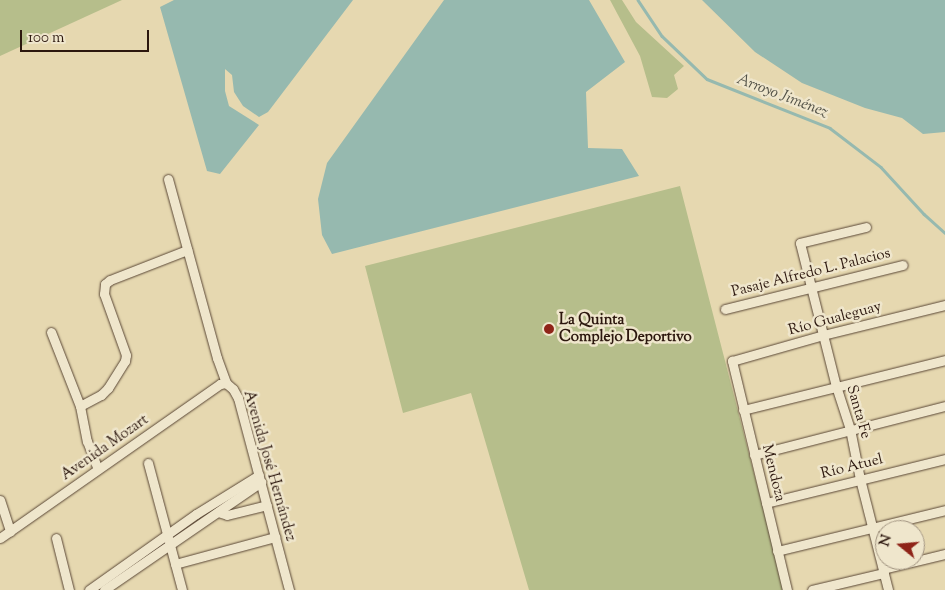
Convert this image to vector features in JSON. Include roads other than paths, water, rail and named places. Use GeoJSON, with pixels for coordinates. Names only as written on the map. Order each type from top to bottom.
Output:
{"type":"FeatureCollection","features":[{"type":"Feature","properties":{"kind":"street","name":"Avenida José Hernández"},"geometry":{"type":"LineString","coordinates":[[168,179],[217,358],[226,383],[234,389],[238,398],[290,590]]}},
{"type":"Feature","properties":{"kind":"street","name":"Santa Fe"},"geometry":{"type":"LineString","coordinates":[[866,226],[800,243],[836,386],[850,429],[872,530],[888,590]]}},
{"type":"Feature","properties":{"kind":"street"},"geometry":{"type":"LineString","coordinates":[[80,406],[101,395],[108,388],[125,361],[126,355],[104,294],[105,284],[110,280],[187,250]]}},
{"type":"Feature","properties":{"kind":"street","name":"Pasaje Alfredo L. Palacios"},"geometry":{"type":"LineString","coordinates":[[725,309],[903,265]]}},
{"type":"Feature","properties":{"kind":"street","name":"Río Gualeguay"},"geometry":{"type":"LineString","coordinates":[[732,362],[823,335],[945,305]]}},
{"type":"Feature","properties":{"kind":"street"},"geometry":{"type":"LineString","coordinates":[[51,332],[80,406],[87,441],[98,469]]}},
{"type":"Feature","properties":{"kind":"street"},"geometry":{"type":"LineString","coordinates":[[743,410],[945,360]]}},
{"type":"Feature","properties":{"kind":"street","name":"Mendoza"},"geometry":{"type":"LineString","coordinates":[[732,362],[787,590]]}},
{"type":"Feature","properties":{"kind":"street","name":"Avenida Mozart"},"geometry":{"type":"LineString","coordinates":[[0,538],[220,384],[226,383]]}},
{"type":"Feature","properties":{"kind":"street"},"geometry":{"type":"LineString","coordinates":[[754,455],[945,406]]}},
{"type":"Feature","properties":{"kind":"street","name":"Río Atuel"},"geometry":{"type":"LineString","coordinates":[[766,503],[945,459]]}},
{"type":"Feature","properties":{"kind":"street"},"geometry":{"type":"LineString","coordinates":[[148,463],[182,590]]}},
{"type":"Feature","properties":{"kind":"street"},"geometry":{"type":"LineString","coordinates":[[104,590],[218,512],[260,478]]}},
{"type":"Feature","properties":{"kind":"street"},"geometry":{"type":"LineString","coordinates":[[88,590],[166,534],[260,478]]}},
{"type":"Feature","properties":{"kind":"street"},"geometry":{"type":"LineString","coordinates":[[0,500],[10,531]]}},
{"type":"Feature","properties":{"kind":"street"},"geometry":{"type":"LineString","coordinates":[[218,512],[227,515],[267,505]]}},
{"type":"Feature","properties":{"kind":"street"},"geometry":{"type":"LineString","coordinates":[[777,551],[872,530],[945,510]]}},
{"type":"Feature","properties":{"kind":"street"},"geometry":{"type":"LineString","coordinates":[[175,564],[275,537]]}},
{"type":"Feature","properties":{"kind":"street"},"geometry":{"type":"LineString","coordinates":[[56,538],[69,590]]}},
{"type":"Feature","properties":{"kind":"street"},"geometry":{"type":"LineString","coordinates":[[812,590],[945,554]]}},
{"type":"Feature","properties":{"kind":"water"},"geometry":{"type":"Polygon","coordinates":[[[174,0],[353,0],[268,112],[259,117],[243,106],[234,92],[232,75],[225,69],[225,91],[229,106],[259,125],[220,174],[207,171],[160,7],[174,0]]]}},
{"type":"Feature","properties":{"kind":"water"},"geometry":{"type":"Polygon","coordinates":[[[444,0],[589,0],[625,62],[586,92],[588,148],[622,149],[639,176],[332,254],[322,235],[318,199],[327,163],[444,0]]]}},
{"type":"Feature","properties":{"kind":"water"},"geometry":{"type":"Polygon","coordinates":[[[702,0],[945,0],[945,132],[923,134],[902,118],[865,108],[802,83],[755,52],[702,0]]]}},
{"type":"Feature","properties":{"kind":"waterway","name":"Arroyo Jiménez"},"geometry":{"type":"LineString","coordinates":[[638,0],[662,36],[707,79],[830,128],[881,167],[924,214],[945,233]]}},
{"type":"Feature","properties":{"kind":"place","name":"La Quinta Complejo Deportivo"},"geometry":{"type":"Point","coordinates":[549,329]}}]}
